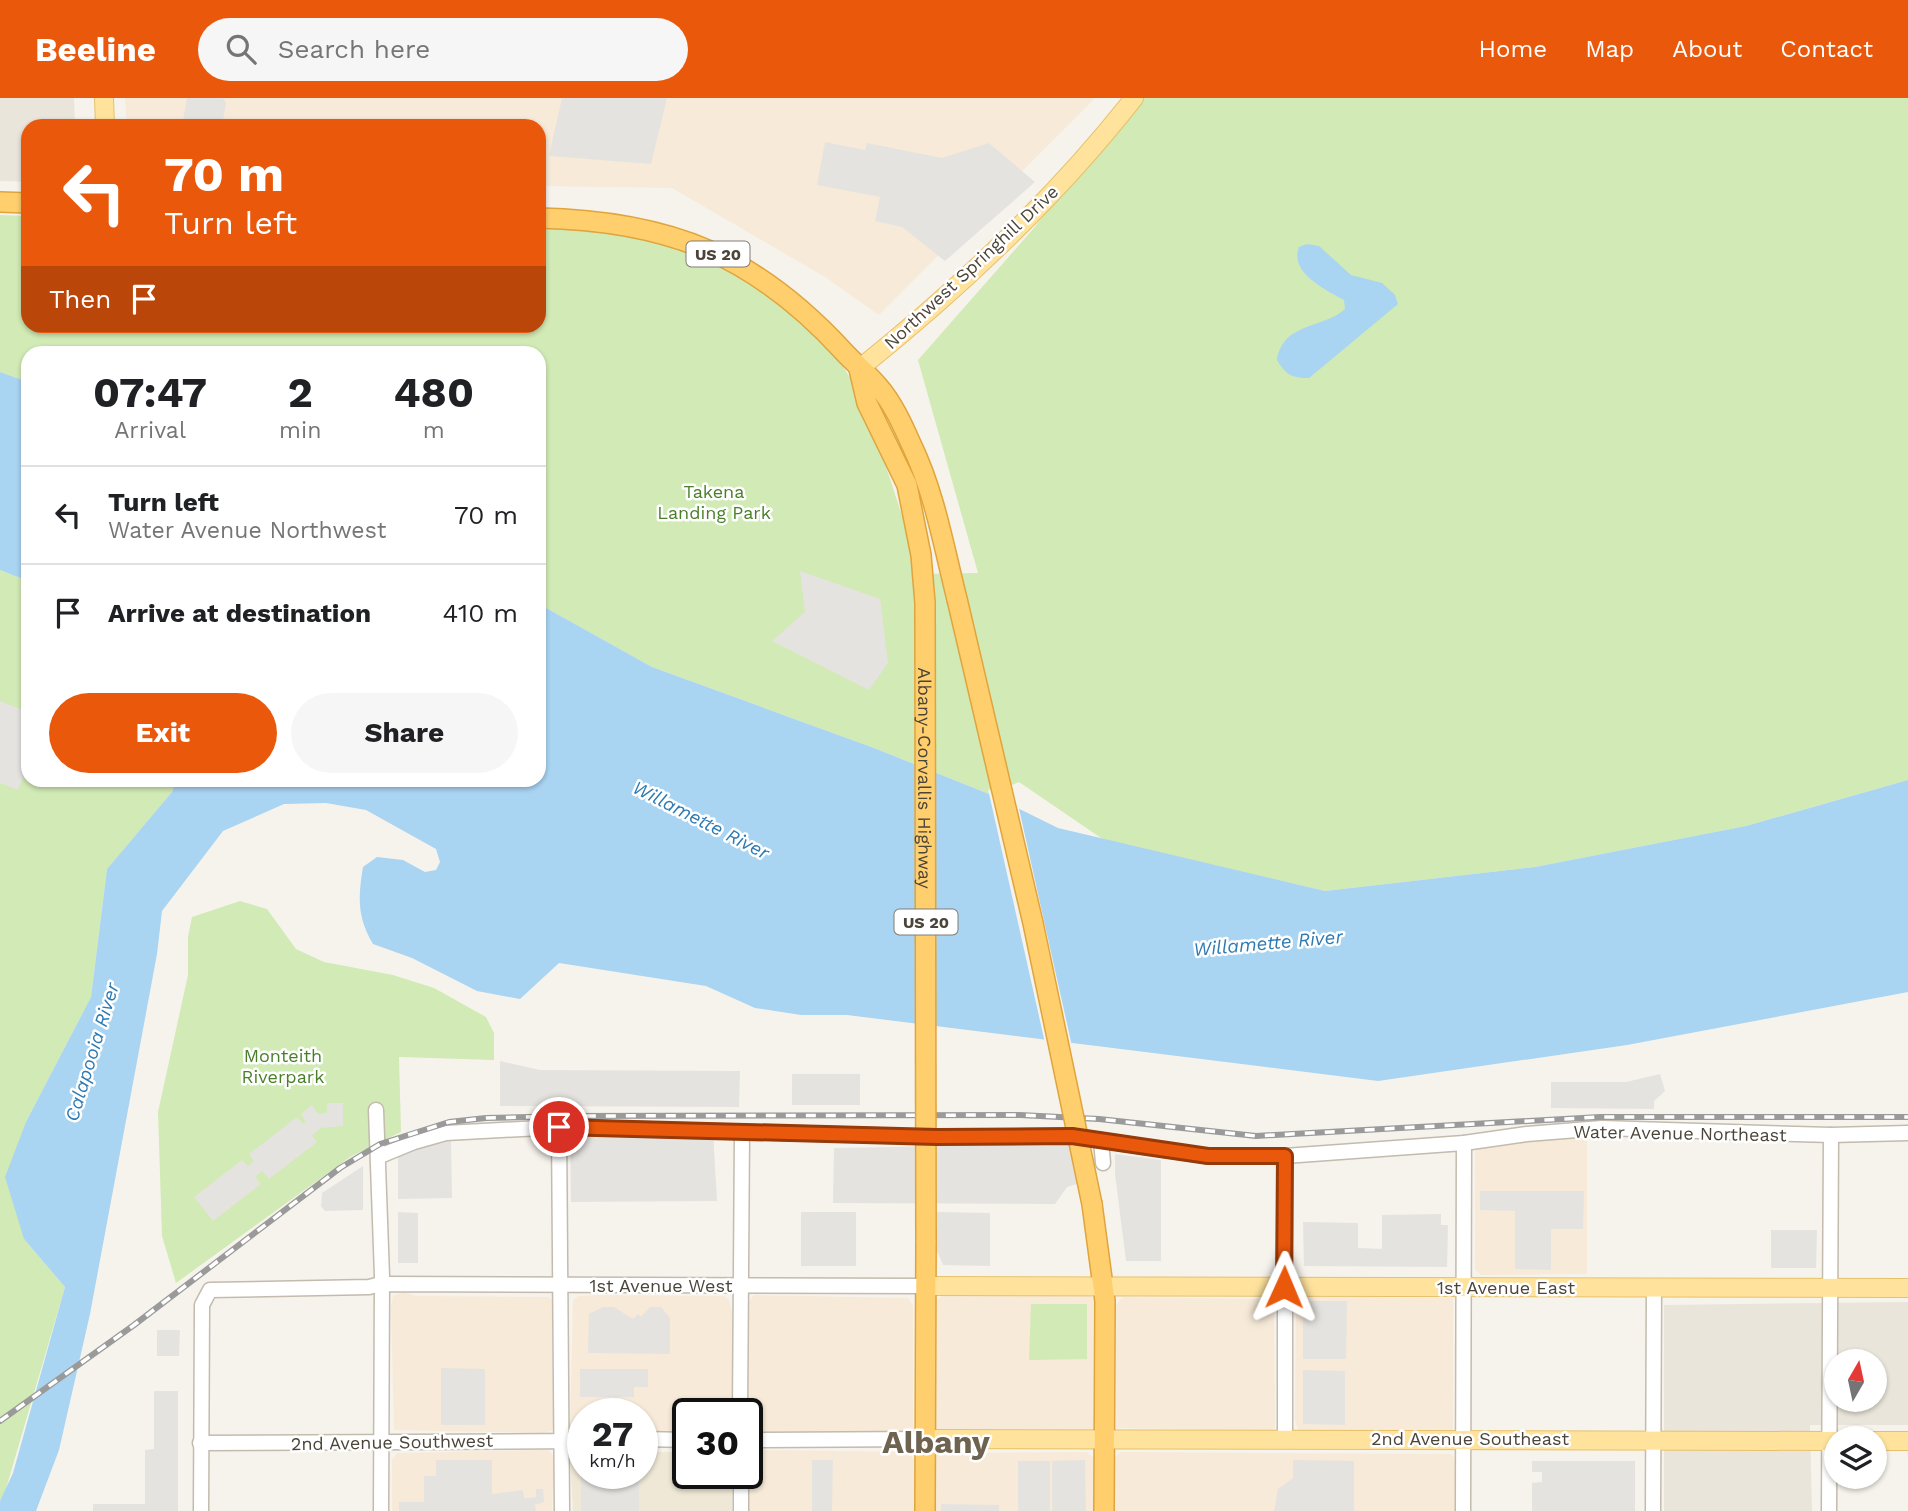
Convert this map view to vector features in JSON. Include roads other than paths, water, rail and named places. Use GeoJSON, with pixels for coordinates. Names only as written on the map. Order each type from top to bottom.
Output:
{"type":"FeatureCollection","features":[{"type":"Feature","properties":{"kind":"highway"},"geometry":{"type":"LineString","coordinates":[[0,202],[21,203]]}},
{"type":"Feature","properties":{"kind":"highway","name":"US 20"},"geometry":{"type":"LineString","coordinates":[[546,218],[613,223],[652,230],[709,250],[753,272],[790,299],[879,387],[896,414],[922,468],[957,599],[1032,923],[1093,1204],[1104,1286],[1104,1511]]}},
{"type":"Feature","properties":{"kind":"highway","name":"Albany-Corvallis Highway"},"geometry":{"type":"LineString","coordinates":[[859,369],[867,403],[907,485],[921,555],[925,603],[925,1286]]}},
{"type":"Feature","properties":{"kind":"highway","name":"US 20"},"geometry":{"type":"LineString","coordinates":[[925,1286],[925,1511]]}},
{"type":"Feature","properties":{"kind":"main road"},"geometry":{"type":"LineString","coordinates":[[104,98],[105,119]]}},
{"type":"Feature","properties":{"kind":"main road","name":"Northwest Springhill Drive"},"geometry":{"type":"LineString","coordinates":[[859,369],[1033,215],[1084,161],[1134,98]]}},
{"type":"Feature","properties":{"kind":"main road","name":"1st Avenue West"},"geometry":{"type":"LineString","coordinates":[[925,1286],[1104,1286]]}},
{"type":"Feature","properties":{"kind":"main road","name":"1st Avenue East"},"geometry":{"type":"LineString","coordinates":[[1104,1286],[1908,1288]]}},
{"type":"Feature","properties":{"kind":"main road"},"geometry":{"type":"LineString","coordinates":[[925,1439],[1105,1438]]}},
{"type":"Feature","properties":{"kind":"main road","name":"2nd Avenue Southeast"},"geometry":{"type":"LineString","coordinates":[[1105,1438],[1654,1438],[1824,1441]]}},
{"type":"Feature","properties":{"kind":"main road"},"geometry":{"type":"LineString","coordinates":[[1887,1441],[1908,1441]]}},
{"type":"Feature","properties":{"kind":"street"},"geometry":{"type":"LineString","coordinates":[[376,1110],[380,1156],[381,1511]]}},
{"type":"Feature","properties":{"kind":"street"},"geometry":{"type":"LineString","coordinates":[[559,1127],[562,1511]]}},
{"type":"Feature","properties":{"kind":"street","name":"Water Avenue Northeast"},"geometry":{"type":"LineString","coordinates":[[380,1156],[446,1133],[559,1127],[937,1137],[1043,1135],[1101,1140],[1208,1156],[1285,1156],[1464,1143],[1527,1134],[1602,1128],[1831,1135],[1908,1133]]}},
{"type":"Feature","properties":{"kind":"street"},"geometry":{"type":"LineString","coordinates":[[740,1398],[742,1132]]}},
{"type":"Feature","properties":{"kind":"street"},"geometry":{"type":"LineString","coordinates":[[1831,1135],[1833,1426]]}},
{"type":"Feature","properties":{"kind":"street"},"geometry":{"type":"LineString","coordinates":[[1101,1140],[1103,1163]]}},
{"type":"Feature","properties":{"kind":"street"},"geometry":{"type":"LineString","coordinates":[[1463,1511],[1464,1143]]}},
{"type":"Feature","properties":{"kind":"street"},"geometry":{"type":"LineString","coordinates":[[1285,1156],[1285,1438]]}},
{"type":"Feature","properties":{"kind":"street","name":"1st Avenue West"},"geometry":{"type":"LineString","coordinates":[[200,1443],[202,1305],[206,1293],[219,1289],[369,1287],[381,1284],[925,1286]]}},
{"type":"Feature","properties":{"kind":"street"},"geometry":{"type":"LineString","coordinates":[[1653,1511],[1654,1287]]}},
{"type":"Feature","properties":{"kind":"street"},"geometry":{"type":"LineString","coordinates":[[763,1440],[925,1439]]}},
{"type":"Feature","properties":{"kind":"street","name":"2nd Avenue Southwest"},"geometry":{"type":"LineString","coordinates":[[200,1443],[567,1441]]}},
{"type":"Feature","properties":{"kind":"street"},"geometry":{"type":"LineString","coordinates":[[200,1443],[201,1511]]}},
{"type":"Feature","properties":{"kind":"street"},"geometry":{"type":"LineString","coordinates":[[741,1489],[741,1511]]}},
{"type":"Feature","properties":{"kind":"street"},"geometry":{"type":"LineString","coordinates":[[1829,1511],[1830,1489]]}},
{"type":"Feature","properties":{"kind":"water"},"geometry":{"type":"Polygon","coordinates":[[[1307,244],[1319,246],[1351,275],[1382,283],[1395,295],[1398,304],[1309,378],[1303,378],[1290,375],[1280,365],[1277,360],[1281,348],[1295,332],[1345,309],[1344,300],[1311,279],[1299,264],[1299,247],[1307,244]]]}},
{"type":"Feature","properties":{"kind":"water"},"geometry":{"type":"Polygon","coordinates":[[[0,372],[21,380],[21,578],[0,570],[0,372]]]}},
{"type":"Feature","properties":{"kind":"water"},"geometry":{"type":"Polygon","coordinates":[[[546,608],[652,667],[874,748],[989,794],[1058,828],[1325,891],[1535,867],[1746,826],[1908,780],[1908,992],[1627,1045],[1378,1081],[847,1015],[801,1015],[755,1008],[706,986],[559,963],[520,999],[477,991],[412,958],[373,944],[361,916],[360,888],[363,867],[377,857],[403,860],[425,872],[436,870],[440,862],[436,849],[366,810],[326,803],[284,804],[223,831],[162,911],[157,954],[90,1314],[59,1450],[36,1511],[0,1511],[0,1501],[13,1473],[65,1287],[24,1239],[5,1177],[26,1122],[91,997],[107,869],[174,787],[546,787],[546,608]]]}},
{"type":"Feature","properties":{"kind":"railway"},"geometry":{"type":"LineString","coordinates":[[0,1421],[134,1325],[340,1168],[380,1144],[449,1122],[486,1118],[569,1116],[1020,1115],[1099,1119],[1256,1136],[1600,1117],[1908,1117]]}},
{"type":"Feature","properties":{"kind":"district","name":"Albany"},"geometry":{"type":"Point","coordinates":[936,1442]}},
{"type":"Feature","properties":{"kind":"park label","name":"Takena Landing Park"},"geometry":{"type":"Point","coordinates":[714,501]}},
{"type":"Feature","properties":{"kind":"park label","name":"Monteith Riverpark"},"geometry":{"type":"Point","coordinates":[283,1065]}},
{"type":"Feature","properties":{"kind":"water label","name":"Willamette River"},"geometry":{"type":"Point","coordinates":[701,820]}},
{"type":"Feature","properties":{"kind":"water label","name":"Willamette River"},"geometry":{"type":"Point","coordinates":[1268,943]}},
{"type":"Feature","properties":{"kind":"water label","name":"Calapooia River"},"geometry":{"type":"Point","coordinates":[92,1052]}}]}
